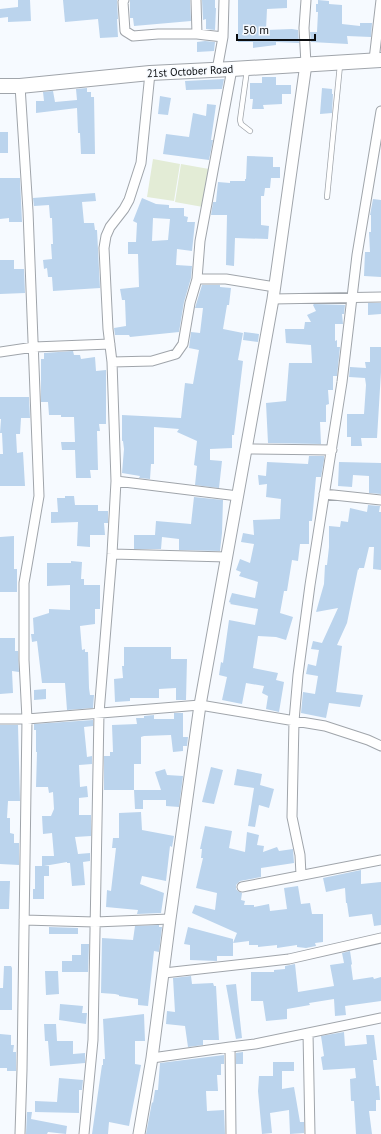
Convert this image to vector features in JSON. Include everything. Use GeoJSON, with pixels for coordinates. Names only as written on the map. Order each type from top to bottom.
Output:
{"type":"FeatureCollection","features":[{"type":"Feature","properties":{"kind":"main road","name":"21st October Road"},"geometry":{"type":"LineString","coordinates":[[0,86],[20,86],[150,73],[377,60]]}},
{"type":"Feature","properties":{"kind":"street"},"geometry":{"type":"LineString","coordinates":[[124,0],[125,31],[133,36],[158,34],[197,34],[223,37]]}},
{"type":"Feature","properties":{"kind":"street"},"geometry":{"type":"LineString","coordinates":[[196,0],[197,34]]}},
{"type":"Feature","properties":{"kind":"street"},"geometry":{"type":"LineString","coordinates":[[218,70],[223,37],[224,0]]}},
{"type":"Feature","properties":{"kind":"street"},"geometry":{"type":"LineString","coordinates":[[139,1134],[152,1058],[200,704],[274,300],[306,64],[304,28],[306,0]]}},
{"type":"Feature","properties":{"kind":"street"},"geometry":{"type":"LineString","coordinates":[[377,60],[381,0]]}},
{"type":"Feature","properties":{"kind":"street"},"geometry":{"type":"LineString","coordinates":[[112,362],[152,361],[176,354],[183,344],[190,303],[197,279],[200,241],[232,69]]}},
{"type":"Feature","properties":{"kind":"street"},"geometry":{"type":"LineString","coordinates":[[84,1134],[93,1040],[99,713],[112,554],[116,481],[112,362],[108,330],[104,248],[106,236],[110,227],[129,200],[141,164],[150,73]]}},
{"type":"Feature","properties":{"kind":"street"},"geometry":{"type":"LineString","coordinates":[[20,86],[34,347],[39,496],[24,583],[24,660],[27,719],[20,1134]]}},
{"type":"Feature","properties":{"kind":"street"},"geometry":{"type":"LineString","coordinates":[[301,875],[300,855],[292,817],[294,721],[298,675],[342,382],[351,299],[381,111]]}},
{"type":"Feature","properties":{"kind":"street"},"geometry":{"type":"LineString","coordinates":[[197,279],[226,279],[275,288]]}},
{"type":"Feature","properties":{"kind":"street"},"geometry":{"type":"LineString","coordinates":[[274,300],[381,298]]}},
{"type":"Feature","properties":{"kind":"street"},"geometry":{"type":"LineString","coordinates":[[0,352],[34,347],[110,344]]}},
{"type":"Feature","properties":{"kind":"street"},"geometry":{"type":"LineString","coordinates":[[246,449],[332,450]]}},
{"type":"Feature","properties":{"kind":"street"},"geometry":{"type":"LineString","coordinates":[[116,481],[238,496]]}},
{"type":"Feature","properties":{"kind":"street"},"geometry":{"type":"LineString","coordinates":[[324,494],[381,500]]}},
{"type":"Feature","properties":{"kind":"street"},"geometry":{"type":"LineString","coordinates":[[112,554],[227,557]]}},
{"type":"Feature","properties":{"kind":"street"},"geometry":{"type":"LineString","coordinates":[[0,720],[200,704],[325,726],[368,740],[381,746]]}},
{"type":"Feature","properties":{"kind":"street"},"geometry":{"type":"LineString","coordinates":[[242,887],[381,860]]}},
{"type":"Feature","properties":{"kind":"street"},"geometry":{"type":"LineString","coordinates":[[24,920],[95,922],[170,919]]}},
{"type":"Feature","properties":{"kind":"street"},"geometry":{"type":"LineString","coordinates":[[164,973],[289,959],[381,938]]}},
{"type":"Feature","properties":{"kind":"street"},"geometry":{"type":"LineString","coordinates":[[152,1058],[230,1046],[255,1044],[381,1018]]}},
{"type":"Feature","properties":{"kind":"street"},"geometry":{"type":"LineString","coordinates":[[308,1033],[310,1134]]}},
{"type":"Feature","properties":{"kind":"street"},"geometry":{"type":"LineString","coordinates":[[230,1046],[231,1134]]}},
{"type":"Feature","properties":{"kind":"lane"},"geometry":{"type":"LineString","coordinates":[[327,197],[340,63]]}},
{"type":"Feature","properties":{"kind":"lane"},"geometry":{"type":"LineString","coordinates":[[248,68],[240,120],[241,124],[250,131]]}},
{"type":"Feature","properties":{"kind":"green space"},"geometry":{"type":"Polygon","coordinates":[[[153,159],[180,164],[174,201],[147,197],[153,159]]]}},
{"type":"Feature","properties":{"kind":"green space"},"geometry":{"type":"Polygon","coordinates":[[[181,164],[209,169],[203,207],[175,202],[181,164]]]}},
{"type":"Feature","properties":{"kind":"building"},"geometry":{"type":"Polygon","coordinates":[[[18,0],[30,0],[31,21],[8,22],[8,17],[0,18],[0,9],[18,7],[18,0]]]}},
{"type":"Feature","properties":{"kind":"building"},"geometry":{"type":"Polygon","coordinates":[[[63,0],[117,0],[118,37],[100,38],[98,19],[65,22],[63,0]]]}},
{"type":"Feature","properties":{"kind":"building"},"geometry":{"type":"Polygon","coordinates":[[[130,0],[190,0],[191,21],[134,26],[133,18],[130,18],[130,0]]]}},
{"type":"Feature","properties":{"kind":"building"},"geometry":{"type":"Polygon","coordinates":[[[202,0],[215,0],[215,30],[206,29],[206,19],[203,20],[202,0]]]}},
{"type":"Feature","properties":{"kind":"building"},"geometry":{"type":"Polygon","coordinates":[[[238,0],[287,0],[287,8],[267,9],[266,30],[298,30],[299,43],[276,42],[276,45],[253,48],[253,42],[238,42],[238,0]]]}},
{"type":"Feature","properties":{"kind":"building"},"geometry":{"type":"Polygon","coordinates":[[[318,0],[329,1],[329,4],[342,5],[342,24],[360,26],[360,23],[372,23],[371,37],[347,36],[348,44],[311,42],[310,32],[317,32],[318,12],[316,12],[316,4],[318,4],[318,0]]]}},
{"type":"Feature","properties":{"kind":"building"},"geometry":{"type":"Polygon","coordinates":[[[197,42],[215,42],[214,51],[197,52],[197,42]]]}},
{"type":"Feature","properties":{"kind":"building"},"geometry":{"type":"Polygon","coordinates":[[[262,77],[276,77],[276,85],[291,85],[291,94],[282,94],[282,104],[263,105],[264,109],[252,109],[253,99],[250,99],[250,83],[262,83],[262,77]]]}},
{"type":"Feature","properties":{"kind":"building"},"geometry":{"type":"Polygon","coordinates":[[[224,79],[222,89],[186,90],[185,81],[224,79]]]}},
{"type":"Feature","properties":{"kind":"building"},"geometry":{"type":"Polygon","coordinates":[[[87,88],[87,92],[91,92],[91,97],[94,97],[95,154],[81,154],[77,108],[36,113],[36,101],[44,101],[43,92],[53,91],[55,102],[77,100],[76,89],[87,88]]]}},
{"type":"Feature","properties":{"kind":"building"},"geometry":{"type":"Polygon","coordinates":[[[322,88],[332,89],[332,113],[320,114],[322,88]]]}},
{"type":"Feature","properties":{"kind":"building"},"geometry":{"type":"Polygon","coordinates":[[[160,96],[171,98],[168,115],[158,114],[160,96]]]}},
{"type":"Feature","properties":{"kind":"building"},"geometry":{"type":"Polygon","coordinates":[[[207,104],[216,105],[211,140],[213,140],[209,160],[163,154],[166,134],[189,137],[193,113],[206,116],[207,104]]]}},
{"type":"Feature","properties":{"kind":"building"},"geometry":{"type":"Polygon","coordinates":[[[0,132],[8,132],[8,153],[0,153],[0,132]]]}},
{"type":"Feature","properties":{"kind":"building"},"geometry":{"type":"Polygon","coordinates":[[[247,156],[273,157],[273,167],[280,167],[280,178],[271,178],[270,188],[265,188],[264,196],[261,196],[261,225],[269,226],[268,239],[235,238],[234,266],[226,265],[227,215],[211,215],[213,202],[216,202],[218,182],[230,183],[230,181],[245,181],[247,156]]]}},
{"type":"Feature","properties":{"kind":"building"},"geometry":{"type":"Polygon","coordinates":[[[0,178],[20,178],[22,222],[9,222],[9,218],[0,219],[0,178]]]}},
{"type":"Feature","properties":{"kind":"building"},"geometry":{"type":"Polygon","coordinates":[[[95,193],[96,201],[82,202],[84,223],[94,223],[95,230],[97,230],[100,288],[53,291],[52,277],[48,277],[47,268],[44,269],[43,260],[52,259],[52,218],[50,218],[49,205],[34,206],[33,198],[95,193]]]}},
{"type":"Feature","properties":{"kind":"building"},"geometry":{"type":"Polygon","coordinates":[[[142,198],[156,204],[169,205],[169,208],[184,208],[184,216],[188,217],[187,222],[195,222],[192,251],[177,249],[176,265],[192,266],[191,278],[184,302],[179,332],[130,337],[129,335],[115,335],[114,328],[126,326],[125,300],[122,300],[120,289],[139,287],[138,254],[128,254],[128,242],[136,242],[137,223],[133,221],[142,198]],[[153,218],[152,241],[168,240],[170,219],[153,218]]]}},
{"type":"Feature","properties":{"kind":"building"},"geometry":{"type":"Polygon","coordinates":[[[373,199],[381,200],[381,277],[364,276],[365,252],[370,252],[369,232],[371,232],[370,215],[373,199]]]}},
{"type":"Feature","properties":{"kind":"building"},"geometry":{"type":"Polygon","coordinates":[[[0,260],[14,260],[14,269],[24,269],[25,293],[0,294],[0,260]]]}},
{"type":"Feature","properties":{"kind":"building"},"geometry":{"type":"Polygon","coordinates":[[[202,285],[220,285],[220,287],[231,288],[229,305],[227,305],[223,329],[243,333],[238,360],[243,361],[234,435],[232,435],[232,448],[210,449],[210,460],[222,461],[219,488],[195,485],[197,466],[194,465],[197,441],[177,432],[179,429],[154,427],[154,464],[151,464],[150,479],[139,478],[140,476],[122,473],[124,449],[122,441],[122,415],[181,418],[185,383],[193,384],[199,350],[189,348],[191,332],[200,333],[203,308],[195,308],[202,285]]]}},
{"type":"Feature","properties":{"kind":"building"},"geometry":{"type":"Polygon","coordinates":[[[368,303],[381,303],[381,314],[368,315],[368,303]]]}},
{"type":"Feature","properties":{"kind":"building"},"geometry":{"type":"Polygon","coordinates":[[[313,305],[345,305],[344,314],[342,314],[343,324],[335,324],[335,341],[337,340],[337,347],[340,347],[337,376],[333,376],[333,390],[328,390],[329,404],[326,405],[326,422],[320,422],[321,444],[268,443],[266,403],[286,401],[289,363],[312,363],[311,345],[286,343],[285,329],[304,329],[305,322],[311,322],[307,315],[316,311],[313,305]]]}},
{"type":"Feature","properties":{"kind":"building"},"geometry":{"type":"Polygon","coordinates":[[[244,332],[259,334],[258,342],[243,340],[244,332]]]}},
{"type":"Feature","properties":{"kind":"building"},"geometry":{"type":"Polygon","coordinates":[[[370,347],[381,347],[377,438],[361,438],[362,446],[351,446],[351,437],[347,437],[347,414],[364,414],[366,385],[365,378],[349,377],[350,367],[366,368],[365,362],[370,362],[370,347]]]}},
{"type":"Feature","properties":{"kind":"building"},"geometry":{"type":"Polygon","coordinates":[[[73,351],[74,355],[80,355],[81,359],[95,357],[96,371],[106,370],[106,424],[99,424],[100,431],[97,431],[98,470],[90,470],[91,478],[76,478],[75,450],[62,450],[61,442],[75,442],[74,417],[49,415],[48,402],[41,402],[41,359],[44,359],[44,353],[73,351]]]}},
{"type":"Feature","properties":{"kind":"building"},"geometry":{"type":"Polygon","coordinates":[[[0,397],[29,397],[30,418],[21,418],[20,434],[16,434],[17,453],[23,452],[25,486],[0,486],[0,454],[3,454],[2,433],[0,433],[0,397]]]}},
{"type":"Feature","properties":{"kind":"building"},"geometry":{"type":"Polygon","coordinates":[[[309,456],[324,456],[324,460],[321,477],[316,477],[312,521],[309,521],[309,544],[300,544],[298,561],[292,560],[287,591],[284,591],[280,613],[293,617],[286,640],[276,637],[258,636],[253,668],[278,673],[276,680],[284,682],[279,712],[266,709],[268,696],[262,693],[264,686],[246,683],[242,704],[222,700],[227,677],[219,675],[221,662],[223,663],[229,620],[255,625],[258,609],[230,604],[231,603],[229,602],[232,593],[255,598],[258,582],[239,576],[241,572],[236,570],[240,559],[250,563],[254,544],[241,542],[243,533],[254,535],[253,520],[280,519],[281,499],[266,497],[267,484],[259,485],[258,475],[266,476],[267,462],[308,464],[309,456]]]}},
{"type":"Feature","properties":{"kind":"building"},"geometry":{"type":"Polygon","coordinates":[[[339,462],[381,463],[381,494],[369,493],[369,476],[353,475],[352,487],[338,486],[339,462]]]}},
{"type":"Feature","properties":{"kind":"building"},"geometry":{"type":"Polygon","coordinates":[[[65,496],[74,496],[75,505],[98,505],[98,511],[108,511],[108,523],[104,523],[105,535],[90,535],[90,547],[77,546],[78,522],[51,523],[51,512],[58,512],[57,498],[65,498],[65,496]]]}},
{"type":"Feature","properties":{"kind":"building"},"geometry":{"type":"Polygon","coordinates":[[[194,497],[223,500],[220,551],[179,550],[179,539],[162,537],[161,549],[134,549],[134,535],[155,535],[156,521],[191,524],[194,497]]]}},
{"type":"Feature","properties":{"kind":"building"},"geometry":{"type":"Polygon","coordinates":[[[368,505],[380,506],[381,570],[373,569],[374,547],[369,547],[364,568],[358,569],[347,623],[337,645],[342,646],[336,692],[363,695],[360,707],[329,703],[326,718],[301,713],[303,692],[315,694],[318,676],[306,674],[308,664],[316,666],[319,650],[311,649],[313,641],[322,643],[338,608],[316,612],[324,584],[325,565],[327,565],[329,526],[340,527],[341,521],[348,522],[350,508],[367,512],[368,505]]]}},
{"type":"Feature","properties":{"kind":"building"},"geometry":{"type":"Polygon","coordinates":[[[14,536],[14,569],[17,569],[17,592],[0,592],[0,537],[14,536]]]}},
{"type":"Feature","properties":{"kind":"building"},"geometry":{"type":"Polygon","coordinates":[[[71,561],[82,562],[81,579],[84,579],[84,585],[100,585],[100,609],[95,609],[95,624],[80,626],[82,650],[85,649],[85,652],[88,652],[89,688],[90,695],[94,695],[93,708],[67,710],[65,683],[42,683],[37,641],[32,642],[31,634],[34,634],[33,618],[49,613],[49,609],[70,610],[70,585],[47,586],[47,563],[71,563],[71,561]]]}},
{"type":"Feature","properties":{"kind":"building"},"geometry":{"type":"Polygon","coordinates":[[[0,638],[15,638],[15,651],[18,651],[19,672],[12,671],[13,693],[0,694],[0,638]]]}},
{"type":"Feature","properties":{"kind":"building"},"geometry":{"type":"Polygon","coordinates":[[[124,647],[171,647],[171,659],[187,659],[186,700],[176,700],[176,688],[159,689],[159,698],[130,698],[130,701],[115,702],[114,679],[123,678],[122,666],[124,666],[124,647]]]}},
{"type":"Feature","properties":{"kind":"building"},"geometry":{"type":"Polygon","coordinates":[[[46,689],[46,699],[34,700],[34,690],[46,689]]]}},
{"type":"Feature","properties":{"kind":"building"},"geometry":{"type":"Polygon","coordinates":[[[174,713],[183,713],[183,737],[188,737],[187,746],[183,746],[183,751],[173,752],[171,735],[141,737],[141,764],[134,764],[134,790],[104,790],[104,756],[110,756],[110,752],[113,752],[112,725],[137,724],[136,718],[144,718],[144,716],[154,715],[154,719],[174,719],[174,713]]]}},
{"type":"Feature","properties":{"kind":"building"},"geometry":{"type":"Polygon","coordinates":[[[93,720],[93,726],[84,727],[87,757],[92,756],[92,764],[79,765],[80,787],[87,786],[88,797],[79,798],[79,815],[91,815],[91,836],[75,837],[78,854],[90,853],[90,861],[83,862],[85,885],[72,886],[70,863],[67,862],[44,866],[49,866],[49,876],[44,876],[44,899],[33,899],[33,889],[35,889],[35,866],[42,866],[42,856],[54,856],[52,833],[43,834],[42,816],[51,816],[54,809],[53,792],[49,793],[48,787],[36,787],[37,752],[36,730],[34,730],[34,724],[93,720]]]}},
{"type":"Feature","properties":{"kind":"building"},"geometry":{"type":"Polygon","coordinates":[[[0,725],[18,725],[20,801],[8,801],[7,818],[10,818],[10,833],[14,834],[14,843],[19,843],[19,865],[0,864],[0,725]]]}},
{"type":"Feature","properties":{"kind":"building"},"geometry":{"type":"Polygon","coordinates":[[[211,767],[223,770],[214,804],[202,802],[211,767]]]}},
{"type":"Feature","properties":{"kind":"building"},"geometry":{"type":"Polygon","coordinates":[[[165,769],[167,775],[183,776],[179,807],[166,806],[166,800],[143,800],[143,809],[135,809],[134,790],[161,790],[155,772],[165,769]]]}},
{"type":"Feature","properties":{"kind":"building"},"geometry":{"type":"Polygon","coordinates":[[[237,769],[262,774],[260,785],[274,789],[269,808],[259,805],[255,827],[248,826],[254,788],[234,785],[237,769]]]}},
{"type":"Feature","properties":{"kind":"building"},"geometry":{"type":"Polygon","coordinates":[[[141,812],[142,830],[174,836],[172,847],[170,846],[166,881],[142,876],[140,884],[164,893],[161,913],[137,914],[138,910],[106,907],[107,890],[111,891],[116,848],[112,848],[113,838],[119,838],[119,813],[141,812]]]}},
{"type":"Feature","properties":{"kind":"building"},"geometry":{"type":"Polygon","coordinates":[[[205,826],[232,831],[229,848],[245,852],[247,832],[259,835],[257,845],[264,846],[263,852],[277,847],[279,851],[293,849],[294,863],[261,868],[261,877],[240,881],[236,885],[236,889],[242,893],[241,900],[245,901],[244,905],[254,905],[254,907],[269,904],[270,911],[287,909],[284,888],[298,886],[301,904],[310,903],[312,914],[323,914],[323,942],[315,943],[316,946],[306,948],[297,947],[297,945],[277,948],[277,945],[258,947],[258,945],[249,945],[249,941],[233,943],[237,933],[192,913],[195,905],[215,910],[217,893],[196,888],[203,858],[201,858],[202,849],[200,849],[205,826]]]}},
{"type":"Feature","properties":{"kind":"building"},"geometry":{"type":"Polygon","coordinates":[[[361,870],[361,884],[381,882],[381,925],[374,926],[372,914],[349,917],[345,888],[326,892],[323,878],[361,870]]]}},
{"type":"Feature","properties":{"kind":"building"},"geometry":{"type":"Polygon","coordinates":[[[0,881],[10,881],[9,909],[0,909],[0,881]]]}},
{"type":"Feature","properties":{"kind":"building"},"geometry":{"type":"Polygon","coordinates":[[[159,925],[159,927],[162,927],[159,952],[154,951],[148,1006],[138,1005],[138,999],[115,994],[101,993],[102,938],[133,940],[135,926],[159,925]]]}},
{"type":"Feature","properties":{"kind":"building"},"geometry":{"type":"Polygon","coordinates":[[[49,927],[78,928],[78,934],[49,934],[49,927]]]}},
{"type":"Feature","properties":{"kind":"building"},"geometry":{"type":"Polygon","coordinates":[[[188,927],[233,939],[233,956],[217,956],[217,961],[190,960],[190,945],[184,944],[188,927]]]}},
{"type":"Feature","properties":{"kind":"building"},"geometry":{"type":"Polygon","coordinates":[[[81,944],[89,944],[88,972],[62,972],[62,961],[72,961],[72,955],[81,955],[81,944]]]}},
{"type":"Feature","properties":{"kind":"building"},"geometry":{"type":"Polygon","coordinates":[[[350,951],[353,980],[373,977],[374,979],[381,977],[381,1001],[345,1006],[346,1015],[335,1016],[334,999],[309,1003],[310,1005],[287,1009],[287,1019],[266,1021],[263,1001],[251,1001],[251,972],[274,972],[274,970],[285,969],[285,966],[295,964],[298,992],[334,986],[330,965],[344,963],[342,953],[350,951]]]}},
{"type":"Feature","properties":{"kind":"building"},"geometry":{"type":"Polygon","coordinates":[[[4,966],[11,966],[12,968],[12,1010],[0,1010],[0,988],[3,988],[4,966]]]}},
{"type":"Feature","properties":{"kind":"building"},"geometry":{"type":"Polygon","coordinates":[[[45,971],[58,971],[59,994],[46,995],[45,971]]]}},
{"type":"Feature","properties":{"kind":"building"},"geometry":{"type":"Polygon","coordinates":[[[191,976],[192,984],[213,983],[214,986],[216,986],[219,1040],[203,1040],[203,1045],[188,1047],[185,1026],[166,1024],[167,1011],[175,1012],[173,978],[191,976]]]}},
{"type":"Feature","properties":{"kind":"building"},"geometry":{"type":"Polygon","coordinates":[[[236,984],[242,1038],[236,1039],[226,985],[236,984]]]}},
{"type":"Feature","properties":{"kind":"building"},"geometry":{"type":"Polygon","coordinates":[[[60,1004],[83,1006],[82,1013],[87,1013],[86,1024],[59,1020],[60,1004]]]}},
{"type":"Feature","properties":{"kind":"building"},"geometry":{"type":"Polygon","coordinates":[[[144,1014],[145,1041],[135,1041],[135,1064],[141,1065],[129,1126],[109,1122],[108,1134],[92,1134],[103,1059],[105,1059],[103,1019],[144,1014]]]}},
{"type":"Feature","properties":{"kind":"building"},"geometry":{"type":"Polygon","coordinates":[[[44,1024],[56,1024],[57,1041],[73,1041],[73,1054],[85,1053],[85,1063],[50,1066],[48,1041],[45,1041],[44,1024]]]}},
{"type":"Feature","properties":{"kind":"building"},"geometry":{"type":"Polygon","coordinates":[[[344,1032],[345,1046],[367,1044],[366,1035],[374,1035],[377,1060],[373,1060],[376,1086],[379,1086],[380,1100],[376,1100],[376,1111],[369,1111],[372,1134],[356,1134],[354,1101],[351,1101],[350,1079],[356,1078],[355,1068],[323,1070],[321,1057],[324,1056],[321,1036],[344,1032]]]}},
{"type":"Feature","properties":{"kind":"building"},"geometry":{"type":"Polygon","coordinates":[[[0,1034],[11,1035],[11,1045],[14,1045],[13,1052],[16,1052],[16,1071],[7,1071],[7,1068],[0,1068],[0,1034]]]}},
{"type":"Feature","properties":{"kind":"building"},"geometry":{"type":"Polygon","coordinates":[[[243,1052],[243,1064],[236,1064],[236,1053],[243,1052]]]}},
{"type":"Feature","properties":{"kind":"building"},"geometry":{"type":"Polygon","coordinates":[[[224,1055],[224,1064],[221,1064],[221,1075],[217,1075],[218,1091],[206,1091],[207,1111],[224,1110],[225,1134],[146,1134],[155,1090],[158,1090],[160,1063],[224,1055]]]}},
{"type":"Feature","properties":{"kind":"building"},"geometry":{"type":"Polygon","coordinates":[[[273,1062],[294,1062],[294,1071],[282,1071],[282,1089],[294,1087],[300,1122],[304,1122],[304,1133],[290,1134],[289,1110],[270,1113],[272,1133],[262,1134],[258,1091],[259,1076],[273,1076],[273,1062]]]}},
{"type":"Feature","properties":{"kind":"building"},"geometry":{"type":"Polygon","coordinates":[[[59,1078],[83,1080],[82,1090],[79,1090],[79,1113],[35,1112],[35,1101],[57,1102],[59,1078]]]}},
{"type":"Feature","properties":{"kind":"building"},"geometry":{"type":"Polygon","coordinates":[[[27,1112],[32,1112],[31,1119],[67,1126],[66,1134],[48,1132],[47,1134],[26,1134],[27,1112]]]}}]}
